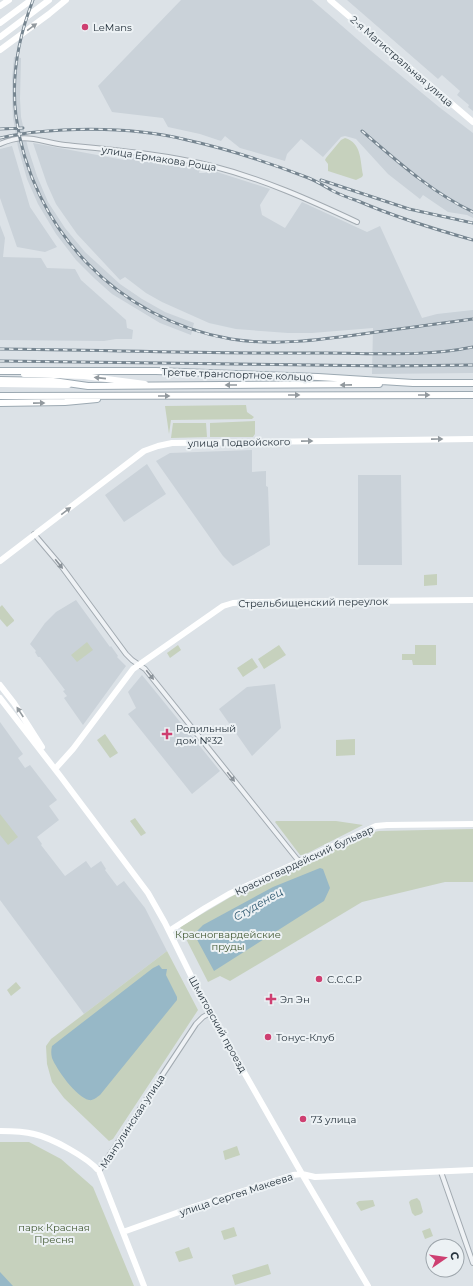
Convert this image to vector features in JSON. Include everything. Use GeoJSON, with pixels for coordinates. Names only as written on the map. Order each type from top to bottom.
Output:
{"type":"FeatureCollection","features":[{"type":"Feature","properties":{"kind":"main road"},"geometry":{"type":"LineString","coordinates":[[0,6],[9,0]]}},
{"type":"Feature","properties":{"kind":"main road"},"geometry":{"type":"LineString","coordinates":[[0,23],[30,0]]}},
{"type":"Feature","properties":{"kind":"main road"},"geometry":{"type":"LineString","coordinates":[[0,37],[50,0]]}},
{"type":"Feature","properties":{"kind":"main road"},"geometry":{"type":"LineString","coordinates":[[0,50],[66,0]]}},
{"type":"Feature","properties":{"kind":"main road","name":"2-я Магистральная улица"},"geometry":{"type":"LineString","coordinates":[[330,0],[473,122]]}},
{"type":"Feature","properties":{"kind":"main road"},"geometry":{"type":"LineString","coordinates":[[0,371],[78,375],[152,385]]}},
{"type":"Feature","properties":{"kind":"main road","name":"Третье транспортное кольцо"},"geometry":{"type":"LineString","coordinates":[[0,371],[156,371],[318,376],[413,383]]}},
{"type":"Feature","properties":{"kind":"main road"},"geometry":{"type":"LineString","coordinates":[[0,380],[53,381],[88,386]]}},
{"type":"Feature","properties":{"kind":"main road","name":"Третье транспортное кольцо"},"geometry":{"type":"LineString","coordinates":[[152,385],[473,383]]}},
{"type":"Feature","properties":{"kind":"main road"},"geometry":{"type":"LineString","coordinates":[[0,384],[88,386],[152,385]]}},
{"type":"Feature","properties":{"kind":"main road","name":"Третье транспортное кольцо"},"geometry":{"type":"LineString","coordinates":[[0,396],[473,395]]}},
{"type":"Feature","properties":{"kind":"main road"},"geometry":{"type":"LineString","coordinates":[[0,403],[64,402],[125,396]]}},
{"type":"Feature","properties":{"kind":"main road","name":"улица Подвойского"},"geometry":{"type":"LineString","coordinates":[[0,560],[144,451],[158,446],[172,443],[473,439]]}},
{"type":"Feature","properties":{"kind":"main road","name":"Стрельбищенский переулок"},"geometry":{"type":"LineString","coordinates":[[55,769],[73,750],[131,671],[227,604],[248,602],[473,600]]}},
{"type":"Feature","properties":{"kind":"main road","name":"Шмитовский проезд"},"geometry":{"type":"LineString","coordinates":[[0,685],[55,769]]}},
{"type":"Feature","properties":{"kind":"main road","name":"Шмитовский проезд"},"geometry":{"type":"LineString","coordinates":[[0,698],[148,893],[169,931],[210,1013],[368,1286]]}},
{"type":"Feature","properties":{"kind":"main road","name":"Красногвардейский бульвар"},"geometry":{"type":"LineString","coordinates":[[169,931],[229,894],[376,826],[473,824]]}},
{"type":"Feature","properties":{"kind":"main road"},"geometry":{"type":"LineString","coordinates":[[0,1131],[26,1132],[44,1137],[86,1159],[99,1170]]}},
{"type":"Feature","properties":{"kind":"main road","name":"Мантулинская улица"},"geometry":{"type":"LineString","coordinates":[[99,1170],[144,1286]]}},
{"type":"Feature","properties":{"kind":"main road","name":"улица Сергея Макеева"},"geometry":{"type":"LineString","coordinates":[[122,1232],[293,1175],[302,1174],[315,1177],[473,1170]]}},
{"type":"Feature","properties":{"kind":"street","name":"улица Ермакова Роща"},"geometry":{"type":"LineString","coordinates":[[0,144],[17,139],[32,138],[63,145],[117,150],[204,164],[280,188],[306,198],[357,222]]}},
{"type":"Feature","properties":{"kind":"street"},"geometry":{"type":"LineString","coordinates":[[34,534],[62,567],[126,654],[145,669],[300,861]]}},
{"type":"Feature","properties":{"kind":"street","name":"Мантулинская улица"},"geometry":{"type":"LineString","coordinates":[[99,1170],[196,1024],[210,1013]]}},
{"type":"Feature","properties":{"kind":"street"},"geometry":{"type":"LineString","coordinates":[[441,1172],[473,1263]]}},
{"type":"Feature","properties":{"kind":"shaded area"},"geometry":{"type":"Polygon","coordinates":[[[181,0],[312,0],[371,51],[473,133],[473,218],[467,215],[448,212],[423,195],[420,199],[388,174],[356,139],[345,136],[341,137],[323,157],[301,139],[287,154],[285,161],[240,148],[225,136],[221,141],[200,134],[168,127],[163,118],[112,112],[98,86],[181,0]]]}},
{"type":"Feature","properties":{"kind":"shaded area"},"geometry":{"type":"Polygon","coordinates":[[[347,0],[473,0],[473,111],[468,107],[469,105],[457,95],[460,91],[442,75],[438,79],[347,0]]]}},
{"type":"Feature","properties":{"kind":"shaded area"},"geometry":{"type":"Polygon","coordinates":[[[14,57],[21,58],[21,117],[28,148],[37,176],[48,202],[65,228],[85,252],[120,284],[142,299],[165,312],[194,323],[191,335],[160,323],[112,294],[76,260],[56,234],[38,204],[27,179],[18,147],[13,118],[12,98],[14,57]]]}},
{"type":"Feature","properties":{"kind":"shaded area"},"geometry":{"type":"Polygon","coordinates":[[[33,143],[124,160],[125,156],[200,168],[199,173],[214,171],[270,189],[260,205],[262,215],[285,228],[302,202],[367,232],[380,226],[422,318],[437,314],[473,310],[473,373],[372,374],[373,328],[312,333],[288,333],[236,329],[209,323],[162,302],[146,293],[125,277],[120,280],[77,234],[56,204],[47,184],[33,143]]]}},
{"type":"Feature","properties":{"kind":"shaded area"},"geometry":{"type":"Polygon","coordinates":[[[12,146],[30,207],[57,247],[45,252],[17,247],[0,198],[0,149],[12,146]]]}},
{"type":"Feature","properties":{"kind":"shaded area"},"geometry":{"type":"Polygon","coordinates":[[[0,225],[5,238],[3,257],[41,258],[47,268],[75,269],[81,280],[126,320],[127,328],[133,330],[132,339],[104,341],[0,340],[0,225]]]}},
{"type":"Feature","properties":{"kind":"shaded area"},"geometry":{"type":"Polygon","coordinates":[[[252,450],[252,472],[266,471],[270,545],[233,566],[223,556],[156,461],[170,453],[252,450]]]}},
{"type":"Feature","properties":{"kind":"shaded area"},"geometry":{"type":"Polygon","coordinates":[[[147,464],[166,494],[124,522],[105,495],[147,464]]]}},
{"type":"Feature","properties":{"kind":"shaded area"},"geometry":{"type":"Polygon","coordinates":[[[358,475],[401,475],[402,565],[358,565],[358,475]]]}},
{"type":"Feature","properties":{"kind":"shaded area"},"geometry":{"type":"Polygon","coordinates":[[[76,600],[110,647],[111,646],[118,656],[117,657],[126,666],[83,725],[64,698],[67,696],[63,691],[65,690],[40,657],[38,657],[35,652],[36,651],[30,644],[45,623],[56,612],[76,600]]]}},
{"type":"Feature","properties":{"kind":"shaded area","name":"Родильный дом №32"},"geometry":{"type":"Polygon","coordinates":[[[142,675],[220,771],[192,794],[128,714],[136,708],[128,692],[142,675]]]}},
{"type":"Feature","properties":{"kind":"shaded area"},"geometry":{"type":"Polygon","coordinates":[[[275,684],[281,728],[252,756],[219,709],[247,687],[275,684]]]}},
{"type":"Feature","properties":{"kind":"shaded area"},"geometry":{"type":"Polygon","coordinates":[[[0,722],[23,754],[18,758],[25,768],[30,765],[57,800],[49,806],[59,820],[37,837],[42,844],[41,845],[65,876],[86,861],[91,868],[101,861],[106,869],[105,870],[117,886],[124,881],[145,908],[167,951],[84,1014],[0,900],[0,722]]]}},
{"type":"Feature","properties":{"kind":"green space"},"geometry":{"type":"Polygon","coordinates":[[[345,138],[351,140],[355,144],[359,153],[363,175],[356,180],[328,171],[328,164],[325,160],[341,140],[345,138]]]}},
{"type":"Feature","properties":{"kind":"green space"},"geometry":{"type":"Polygon","coordinates":[[[246,405],[247,412],[254,417],[252,419],[171,420],[169,434],[165,406],[246,405]]]}},
{"type":"Feature","properties":{"kind":"green space"},"geometry":{"type":"Polygon","coordinates":[[[255,421],[255,434],[253,437],[210,437],[210,423],[255,421]]]}},
{"type":"Feature","properties":{"kind":"green space"},"geometry":{"type":"Polygon","coordinates":[[[173,423],[206,423],[207,437],[171,438],[173,423]]]}},
{"type":"Feature","properties":{"kind":"green space"},"geometry":{"type":"Polygon","coordinates":[[[437,574],[437,585],[424,586],[424,575],[437,574]]]}},
{"type":"Feature","properties":{"kind":"green space"},"geometry":{"type":"Polygon","coordinates":[[[2,605],[14,620],[7,627],[0,619],[0,607],[2,605]]]}},
{"type":"Feature","properties":{"kind":"green space"},"geometry":{"type":"Polygon","coordinates":[[[87,642],[93,650],[77,662],[71,655],[87,642]]]}},
{"type":"Feature","properties":{"kind":"green space"},"geometry":{"type":"Polygon","coordinates":[[[178,645],[181,650],[170,658],[167,653],[178,645]]]}},
{"type":"Feature","properties":{"kind":"green space"},"geometry":{"type":"Polygon","coordinates":[[[279,645],[286,655],[264,669],[258,659],[279,645]]]}},
{"type":"Feature","properties":{"kind":"green space"},"geometry":{"type":"Polygon","coordinates":[[[415,645],[436,645],[436,665],[413,665],[412,660],[402,660],[402,654],[415,654],[415,645]]]}},
{"type":"Feature","properties":{"kind":"green space"},"geometry":{"type":"Polygon","coordinates":[[[252,658],[258,667],[243,677],[237,668],[252,658]]]}},
{"type":"Feature","properties":{"kind":"green space"},"geometry":{"type":"Polygon","coordinates":[[[105,734],[118,753],[110,758],[97,740],[105,734]]]}},
{"type":"Feature","properties":{"kind":"green space"},"geometry":{"type":"Polygon","coordinates":[[[355,739],[355,755],[336,756],[336,740],[355,739]]]}},
{"type":"Feature","properties":{"kind":"green space"},"geometry":{"type":"Polygon","coordinates":[[[0,814],[18,837],[8,845],[0,835],[0,814]]]}},
{"type":"Feature","properties":{"kind":"green space"},"geometry":{"type":"Polygon","coordinates":[[[135,818],[146,833],[141,836],[130,821],[135,818]]]}},
{"type":"Feature","properties":{"kind":"green space"},"geometry":{"type":"Polygon","coordinates":[[[336,821],[363,825],[304,855],[300,855],[275,822],[336,821]]]}},
{"type":"Feature","properties":{"kind":"green space","name":"Красногвардейские пруды"},"geometry":{"type":"Polygon","coordinates":[[[473,829],[473,882],[445,882],[362,902],[230,981],[220,976],[208,982],[180,927],[234,895],[369,833],[379,831],[473,829]]]}},
{"type":"Feature","properties":{"kind":"green space"},"geometry":{"type":"Polygon","coordinates":[[[167,951],[198,1010],[113,1139],[109,1141],[64,1098],[52,1082],[47,1064],[46,1046],[51,1039],[167,951]]]}},
{"type":"Feature","properties":{"kind":"green space"},"geometry":{"type":"Polygon","coordinates":[[[16,982],[21,988],[11,996],[7,990],[16,982]]]}},
{"type":"Feature","properties":{"kind":"green space","name":"парк Красная Пресня"},"geometry":{"type":"Polygon","coordinates":[[[0,1142],[29,1142],[61,1159],[93,1187],[134,1286],[0,1286],[0,1142]]]}},
{"type":"Feature","properties":{"kind":"green space"},"geometry":{"type":"Polygon","coordinates":[[[237,1146],[240,1155],[225,1160],[223,1151],[237,1146]]]}},
{"type":"Feature","properties":{"kind":"green space"},"geometry":{"type":"Polygon","coordinates":[[[417,1198],[420,1201],[423,1212],[415,1216],[412,1213],[409,1202],[417,1198]]]}},
{"type":"Feature","properties":{"kind":"green space"},"geometry":{"type":"Polygon","coordinates":[[[373,1200],[375,1206],[361,1211],[356,1203],[359,1201],[373,1200]]]}},
{"type":"Feature","properties":{"kind":"green space"},"geometry":{"type":"Polygon","coordinates":[[[234,1227],[237,1236],[224,1240],[221,1231],[234,1227]]]}},
{"type":"Feature","properties":{"kind":"green space"},"geometry":{"type":"Polygon","coordinates":[[[430,1228],[433,1236],[425,1239],[422,1231],[430,1228]]]}},
{"type":"Feature","properties":{"kind":"green space"},"geometry":{"type":"Polygon","coordinates":[[[189,1247],[193,1258],[179,1262],[175,1252],[189,1247]]]}},
{"type":"Feature","properties":{"kind":"green space"},"geometry":{"type":"Polygon","coordinates":[[[268,1264],[271,1274],[235,1285],[232,1275],[268,1264]]]}},
{"type":"Feature","properties":{"kind":"water","name":"Студенец"},"geometry":{"type":"Polygon","coordinates":[[[320,868],[323,869],[330,888],[324,901],[214,971],[194,934],[203,925],[273,887],[320,868]]]}},
{"type":"Feature","properties":{"kind":"water"},"geometry":{"type":"Polygon","coordinates":[[[159,965],[162,969],[167,969],[166,975],[177,997],[177,1000],[100,1095],[92,1100],[84,1098],[73,1089],[58,1069],[52,1058],[52,1046],[153,968],[159,965]]]}},
{"type":"Feature","properties":{"kind":"water"},"geometry":{"type":"Polygon","coordinates":[[[0,1272],[13,1286],[0,1286],[0,1272]]]}},
{"type":"Feature","properties":{"kind":"railway"},"geometry":{"type":"LineString","coordinates":[[33,0],[20,42],[15,72],[16,116],[25,157],[40,196],[61,231],[87,263],[117,290],[152,312],[190,329],[231,339],[247,341],[280,342],[313,340],[473,319]]}},
{"type":"Feature","properties":{"kind":"railway"},"geometry":{"type":"LineString","coordinates":[[0,129],[23,128]]}},
{"type":"Feature","properties":{"kind":"railway"},"geometry":{"type":"LineString","coordinates":[[0,138],[39,132],[94,129],[125,130],[172,137],[217,147],[262,161],[309,178],[339,194],[386,212],[473,240]]}},
{"type":"Feature","properties":{"kind":"railway"},"geometry":{"type":"LineString","coordinates":[[362,131],[401,165],[443,195],[473,212]]}},
{"type":"Feature","properties":{"kind":"railway"},"geometry":{"type":"LineString","coordinates":[[321,180],[409,209],[473,223]]}},
{"type":"Feature","properties":{"kind":"railway"},"geometry":{"type":"LineString","coordinates":[[0,349],[399,354],[437,352],[473,347]]}},
{"type":"Feature","properties":{"kind":"railway"},"geometry":{"type":"LineString","coordinates":[[0,361],[388,366],[473,365]]}},
{"type":"Feature","properties":{"kind":"place","name":"LeMans"},"geometry":{"type":"Point","coordinates":[85,27]}},
{"type":"Feature","properties":{"kind":"place","name":"Родильный дом №32"},"geometry":{"type":"Point","coordinates":[167,734]}},
{"type":"Feature","properties":{"kind":"place","name":"С.С.С.Р"},"geometry":{"type":"Point","coordinates":[319,979]}},
{"type":"Feature","properties":{"kind":"place","name":"Эл Эн"},"geometry":{"type":"Point","coordinates":[271,999]}},
{"type":"Feature","properties":{"kind":"place","name":"Тонус-Клуб"},"geometry":{"type":"Point","coordinates":[268,1037]}},
{"type":"Feature","properties":{"kind":"place","name":"73 улица"},"geometry":{"type":"Point","coordinates":[303,1119]}}]}
